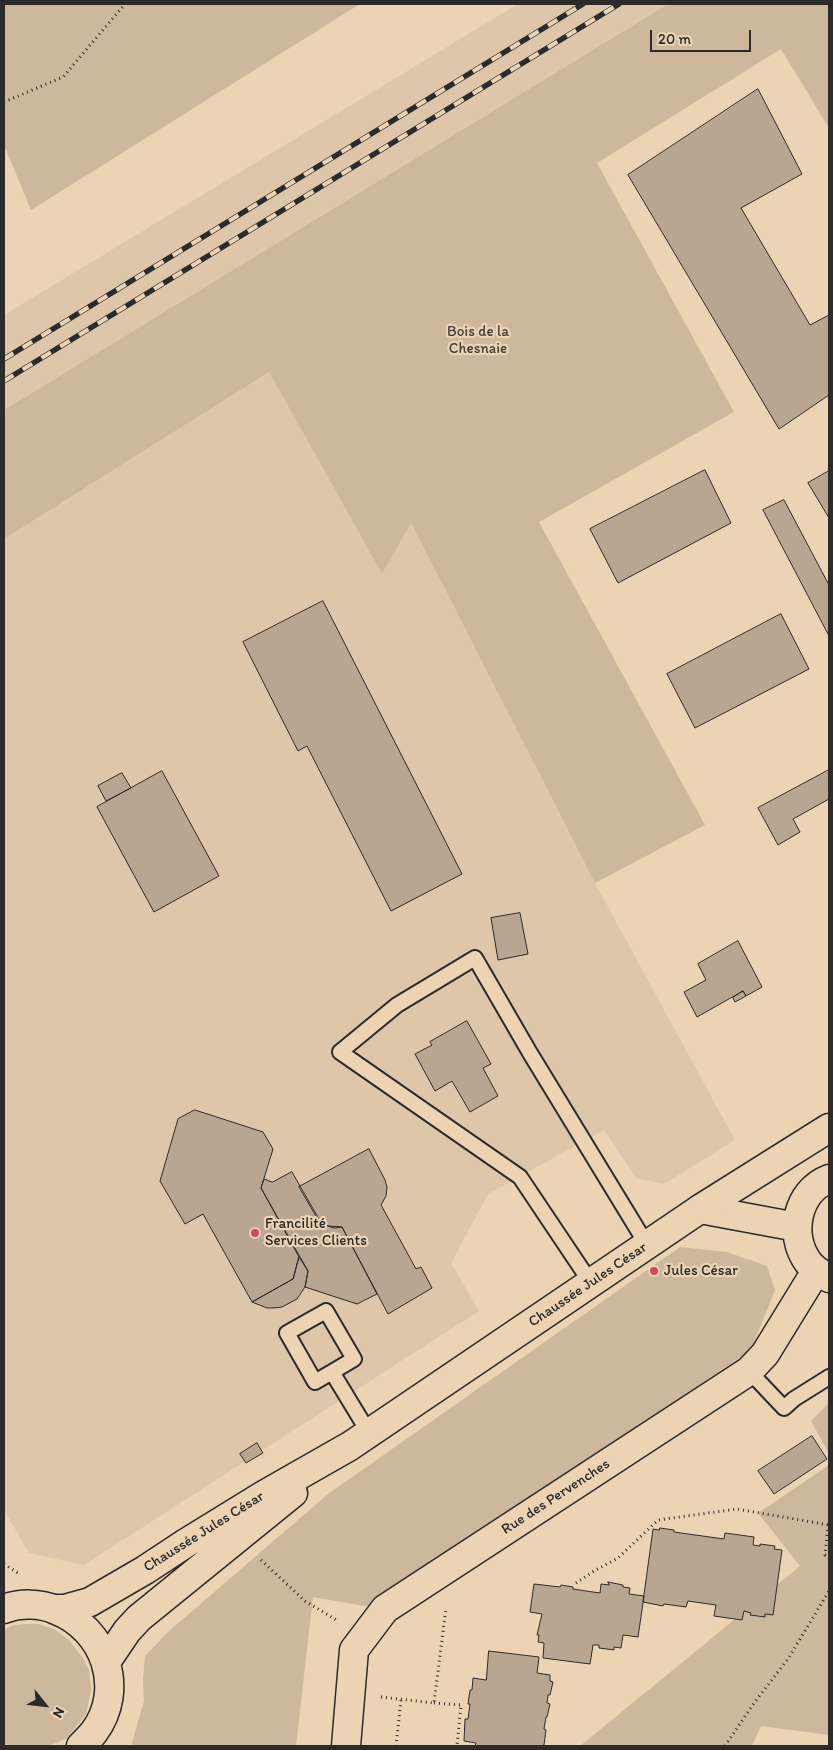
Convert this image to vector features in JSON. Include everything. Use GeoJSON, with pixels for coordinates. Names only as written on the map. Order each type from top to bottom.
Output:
{"type":"FeatureCollection","features":[{"type":"Feature","properties":{"kind":"main road","name":"Chaussée Jules César"},"geometry":{"type":"LineString","coordinates":[[56,1610],[90,1602],[145,1570],[264,1495],[359,1440],[700,1209],[829,1128]]}},
{"type":"Feature","properties":{"kind":"main road"},"geometry":{"type":"LineString","coordinates":[[823,1275],[808,1262],[801,1251],[797,1227],[800,1208],[810,1193],[829,1179]]}},
{"type":"Feature","properties":{"kind":"main road"},"geometry":{"type":"LineString","coordinates":[[700,1209],[797,1227]]}},
{"type":"Feature","properties":{"kind":"main road","name":"Rue des Pervenches"},"geometry":{"type":"LineString","coordinates":[[346,1746],[354,1650],[385,1609],[749,1371],[765,1354],[823,1275]]}},
{"type":"Feature","properties":{"kind":"main road","name":"Chaussée Jules César"},"geometry":{"type":"LineString","coordinates":[[106,1662],[127,1631],[139,1618],[359,1440]]}},
{"type":"Feature","properties":{"kind":"main road"},"geometry":{"type":"LineString","coordinates":[[4,1609],[24,1605],[37,1605],[56,1610],[75,1619],[86,1628],[98,1644],[106,1662],[109,1680],[108,1699],[103,1716],[90,1742]]}},
{"type":"Feature","properties":{"kind":"lane"},"geometry":{"type":"LineString","coordinates":[[591,1282],[520,1177],[340,1052],[397,1005],[475,958],[530,1053],[647,1245]]}},
{"type":"Feature","properties":{"kind":"lane"},"geometry":{"type":"LineString","coordinates":[[326,1311],[354,1359],[332,1372],[315,1382],[287,1333],[326,1311]]}},
{"type":"Feature","properties":{"kind":"lane"},"geometry":{"type":"LineString","coordinates":[[749,1371],[784,1408],[794,1399],[829,1377]]}},
{"type":"Feature","properties":{"kind":"lane"},"geometry":{"type":"LineString","coordinates":[[332,1372],[359,1440]]}},
{"type":"Feature","properties":{"kind":"path"},"geometry":{"type":"LineString","coordinates":[[4,102],[63,77],[125,4]]}},
{"type":"Feature","properties":{"kind":"path"},"geometry":{"type":"LineString","coordinates":[[576,1583],[618,1558],[658,1520],[737,1509],[829,1525],[826,1555],[829,1556]]}},
{"type":"Feature","properties":{"kind":"path"},"geometry":{"type":"LineString","coordinates":[[238,1538],[305,1601],[364,1637]]}},
{"type":"Feature","properties":{"kind":"path"},"geometry":{"type":"LineString","coordinates":[[434,1703],[446,1601],[441,1572]]}},
{"type":"Feature","properties":{"kind":"path"},"geometry":{"type":"LineString","coordinates":[[725,1746],[754,1703],[788,1659],[829,1591]]}},
{"type":"Feature","properties":{"kind":"path"},"geometry":{"type":"LineString","coordinates":[[350,1694],[461,1705],[457,1746]]}},
{"type":"Feature","properties":{"kind":"path"},"geometry":{"type":"LineString","coordinates":[[396,1746],[401,1700]]}},
{"type":"Feature","properties":{"kind":"shaded area"},"geometry":{"type":"Polygon","coordinates":[[[518,4],[668,4],[4,410],[4,315],[518,4]]]}},
{"type":"Feature","properties":{"kind":"shaded area"},"geometry":{"type":"Polygon","coordinates":[[[269,372],[382,574],[410,522],[595,883],[735,1140],[664,1184],[636,1178],[604,1130],[488,1194],[451,1263],[479,1311],[84,1565],[29,1553],[4,1510],[4,539],[269,372]]]}},
{"type":"Feature","properties":{"kind":"green space"},"geometry":{"type":"Polygon","coordinates":[[[4,4],[360,4],[31,210],[4,145],[4,4]]]}},
{"type":"Feature","properties":{"kind":"green space","name":"Bois de la Chesnaie"},"geometry":{"type":"Polygon","coordinates":[[[668,4],[829,4],[829,128],[781,49],[597,163],[734,412],[539,522],[705,825],[595,883],[411,523],[382,574],[269,372],[4,539],[4,410],[668,4]]]}},
{"type":"Feature","properties":{"kind":"green space"},"geometry":{"type":"Polygon","coordinates":[[[680,1247],[727,1252],[767,1266],[775,1290],[751,1350],[370,1607],[313,1597],[296,1746],[131,1746],[144,1701],[145,1656],[168,1632],[328,1494],[680,1247]]]}},
{"type":"Feature","properties":{"kind":"green space"},"geometry":{"type":"Polygon","coordinates":[[[829,1403],[829,1454],[811,1421],[829,1403]]]}},
{"type":"Feature","properties":{"kind":"green space"},"geometry":{"type":"Polygon","coordinates":[[[829,1465],[829,1735],[761,1726],[752,1746],[580,1746],[800,1566],[758,1513],[829,1465]]]}},
{"type":"Feature","properties":{"kind":"green space"},"geometry":{"type":"Polygon","coordinates":[[[39,1624],[54,1629],[68,1639],[83,1658],[89,1670],[91,1690],[86,1714],[67,1738],[49,1746],[11,1746],[4,1744],[4,1630],[11,1626],[39,1624]]]}},
{"type":"Feature","properties":{"kind":"building"},"geometry":{"type":"Polygon","coordinates":[[[758,89],[802,174],[741,208],[810,325],[829,315],[829,395],[779,429],[628,175],[758,89]]]}},
{"type":"Feature","properties":{"kind":"building"},"geometry":{"type":"Polygon","coordinates":[[[705,470],[731,523],[618,583],[590,529],[705,470]]]}},
{"type":"Feature","properties":{"kind":"building"},"geometry":{"type":"Polygon","coordinates":[[[829,471],[829,518],[808,483],[829,471]]]}},
{"type":"Feature","properties":{"kind":"building"},"geometry":{"type":"Polygon","coordinates":[[[784,500],[829,585],[829,636],[763,510],[784,500]]]}},
{"type":"Feature","properties":{"kind":"building"},"geometry":{"type":"Polygon","coordinates":[[[323,601],[462,874],[391,911],[307,746],[298,751],[243,642],[323,601]]]}},
{"type":"Feature","properties":{"kind":"building"},"geometry":{"type":"Polygon","coordinates":[[[781,614],[809,669],[695,728],[667,674],[781,614]]]}},
{"type":"Feature","properties":{"kind":"building"},"geometry":{"type":"Polygon","coordinates":[[[829,770],[829,799],[793,819],[800,832],[778,845],[758,808],[829,770]]]}},
{"type":"Feature","properties":{"kind":"building"},"geometry":{"type":"Polygon","coordinates":[[[162,771],[219,876],[154,912],[97,807],[162,771]]]}},
{"type":"Feature","properties":{"kind":"building"},"geometry":{"type":"Polygon","coordinates":[[[122,773],[131,788],[106,801],[98,786],[122,773]]]}},
{"type":"Feature","properties":{"kind":"building"},"geometry":{"type":"Polygon","coordinates":[[[520,913],[528,954],[498,960],[491,918],[520,913]]]}},
{"type":"Feature","properties":{"kind":"building"},"geometry":{"type":"Polygon","coordinates":[[[738,941],[762,987],[746,996],[743,991],[697,1017],[684,992],[706,980],[698,964],[738,941]]]}},
{"type":"Feature","properties":{"kind":"building"},"geometry":{"type":"Polygon","coordinates":[[[743,991],[746,996],[735,1002],[733,998],[743,991]]]}},
{"type":"Feature","properties":{"kind":"building"},"geometry":{"type":"Polygon","coordinates":[[[467,1021],[491,1064],[483,1068],[498,1096],[470,1112],[452,1081],[435,1091],[415,1054],[432,1045],[430,1042],[467,1021]]]}},
{"type":"Feature","properties":{"kind":"building"},"geometry":{"type":"Polygon","coordinates":[[[195,1110],[263,1132],[273,1149],[261,1188],[299,1257],[293,1279],[252,1302],[203,1214],[185,1224],[160,1181],[178,1119],[195,1110]]]}},
{"type":"Feature","properties":{"kind":"building"},"geometry":{"type":"Polygon","coordinates":[[[369,1149],[387,1187],[386,1196],[381,1205],[416,1269],[421,1267],[432,1288],[388,1314],[342,1227],[334,1228],[322,1224],[299,1187],[369,1149]]]}},
{"type":"Feature","properties":{"kind":"building"},"geometry":{"type":"Polygon","coordinates":[[[292,1172],[320,1221],[328,1226],[342,1227],[377,1294],[357,1304],[305,1287],[308,1271],[261,1188],[264,1179],[272,1182],[292,1172]]]}},
{"type":"Feature","properties":{"kind":"building"},"geometry":{"type":"Polygon","coordinates":[[[299,1257],[308,1271],[305,1287],[297,1299],[282,1307],[274,1308],[267,1308],[252,1302],[293,1279],[299,1257]]]}},
{"type":"Feature","properties":{"kind":"building"},"geometry":{"type":"Polygon","coordinates":[[[812,1436],[827,1459],[774,1494],[758,1471],[812,1436]]]}},
{"type":"Feature","properties":{"kind":"building"},"geometry":{"type":"Polygon","coordinates":[[[257,1443],[263,1453],[246,1463],[240,1454],[257,1443]]]}},
{"type":"Feature","properties":{"kind":"building"},"geometry":{"type":"Polygon","coordinates":[[[660,1528],[674,1530],[674,1532],[724,1539],[725,1533],[754,1537],[753,1545],[775,1546],[774,1549],[782,1550],[773,1615],[765,1614],[765,1617],[750,1615],[751,1613],[744,1611],[742,1620],[714,1616],[716,1605],[688,1601],[686,1607],[664,1604],[663,1606],[643,1602],[653,1529],[659,1530],[660,1528]]]}},
{"type":"Feature","properties":{"kind":"building"},"geometry":{"type":"Polygon","coordinates":[[[608,1582],[630,1588],[629,1594],[644,1596],[638,1637],[623,1635],[621,1648],[614,1647],[614,1650],[599,1648],[599,1645],[593,1645],[590,1664],[543,1658],[544,1643],[538,1642],[539,1635],[537,1635],[542,1614],[530,1612],[534,1584],[560,1587],[561,1585],[573,1587],[573,1589],[600,1593],[601,1584],[609,1585],[608,1582]]]}},
{"type":"Feature","properties":{"kind":"building"},"geometry":{"type":"Polygon","coordinates":[[[489,1651],[539,1657],[537,1673],[550,1675],[550,1681],[553,1682],[550,1695],[548,1695],[547,1703],[550,1704],[544,1729],[546,1730],[544,1745],[475,1746],[476,1743],[464,1741],[465,1719],[468,1719],[470,1704],[468,1704],[473,1678],[486,1680],[489,1651]]]}},
{"type":"Feature","properties":{"kind":"railway"},"geometry":{"type":"LineString","coordinates":[[4,359],[583,4]]}},
{"type":"Feature","properties":{"kind":"railway"},"geometry":{"type":"LineString","coordinates":[[4,381],[619,4]]}},
{"type":"Feature","properties":{"kind":"place","name":"Francilité Services Clients"},"geometry":{"type":"Point","coordinates":[255,1233]}},
{"type":"Feature","properties":{"kind":"place","name":"Jules César"},"geometry":{"type":"Point","coordinates":[654,1271]}}]}
